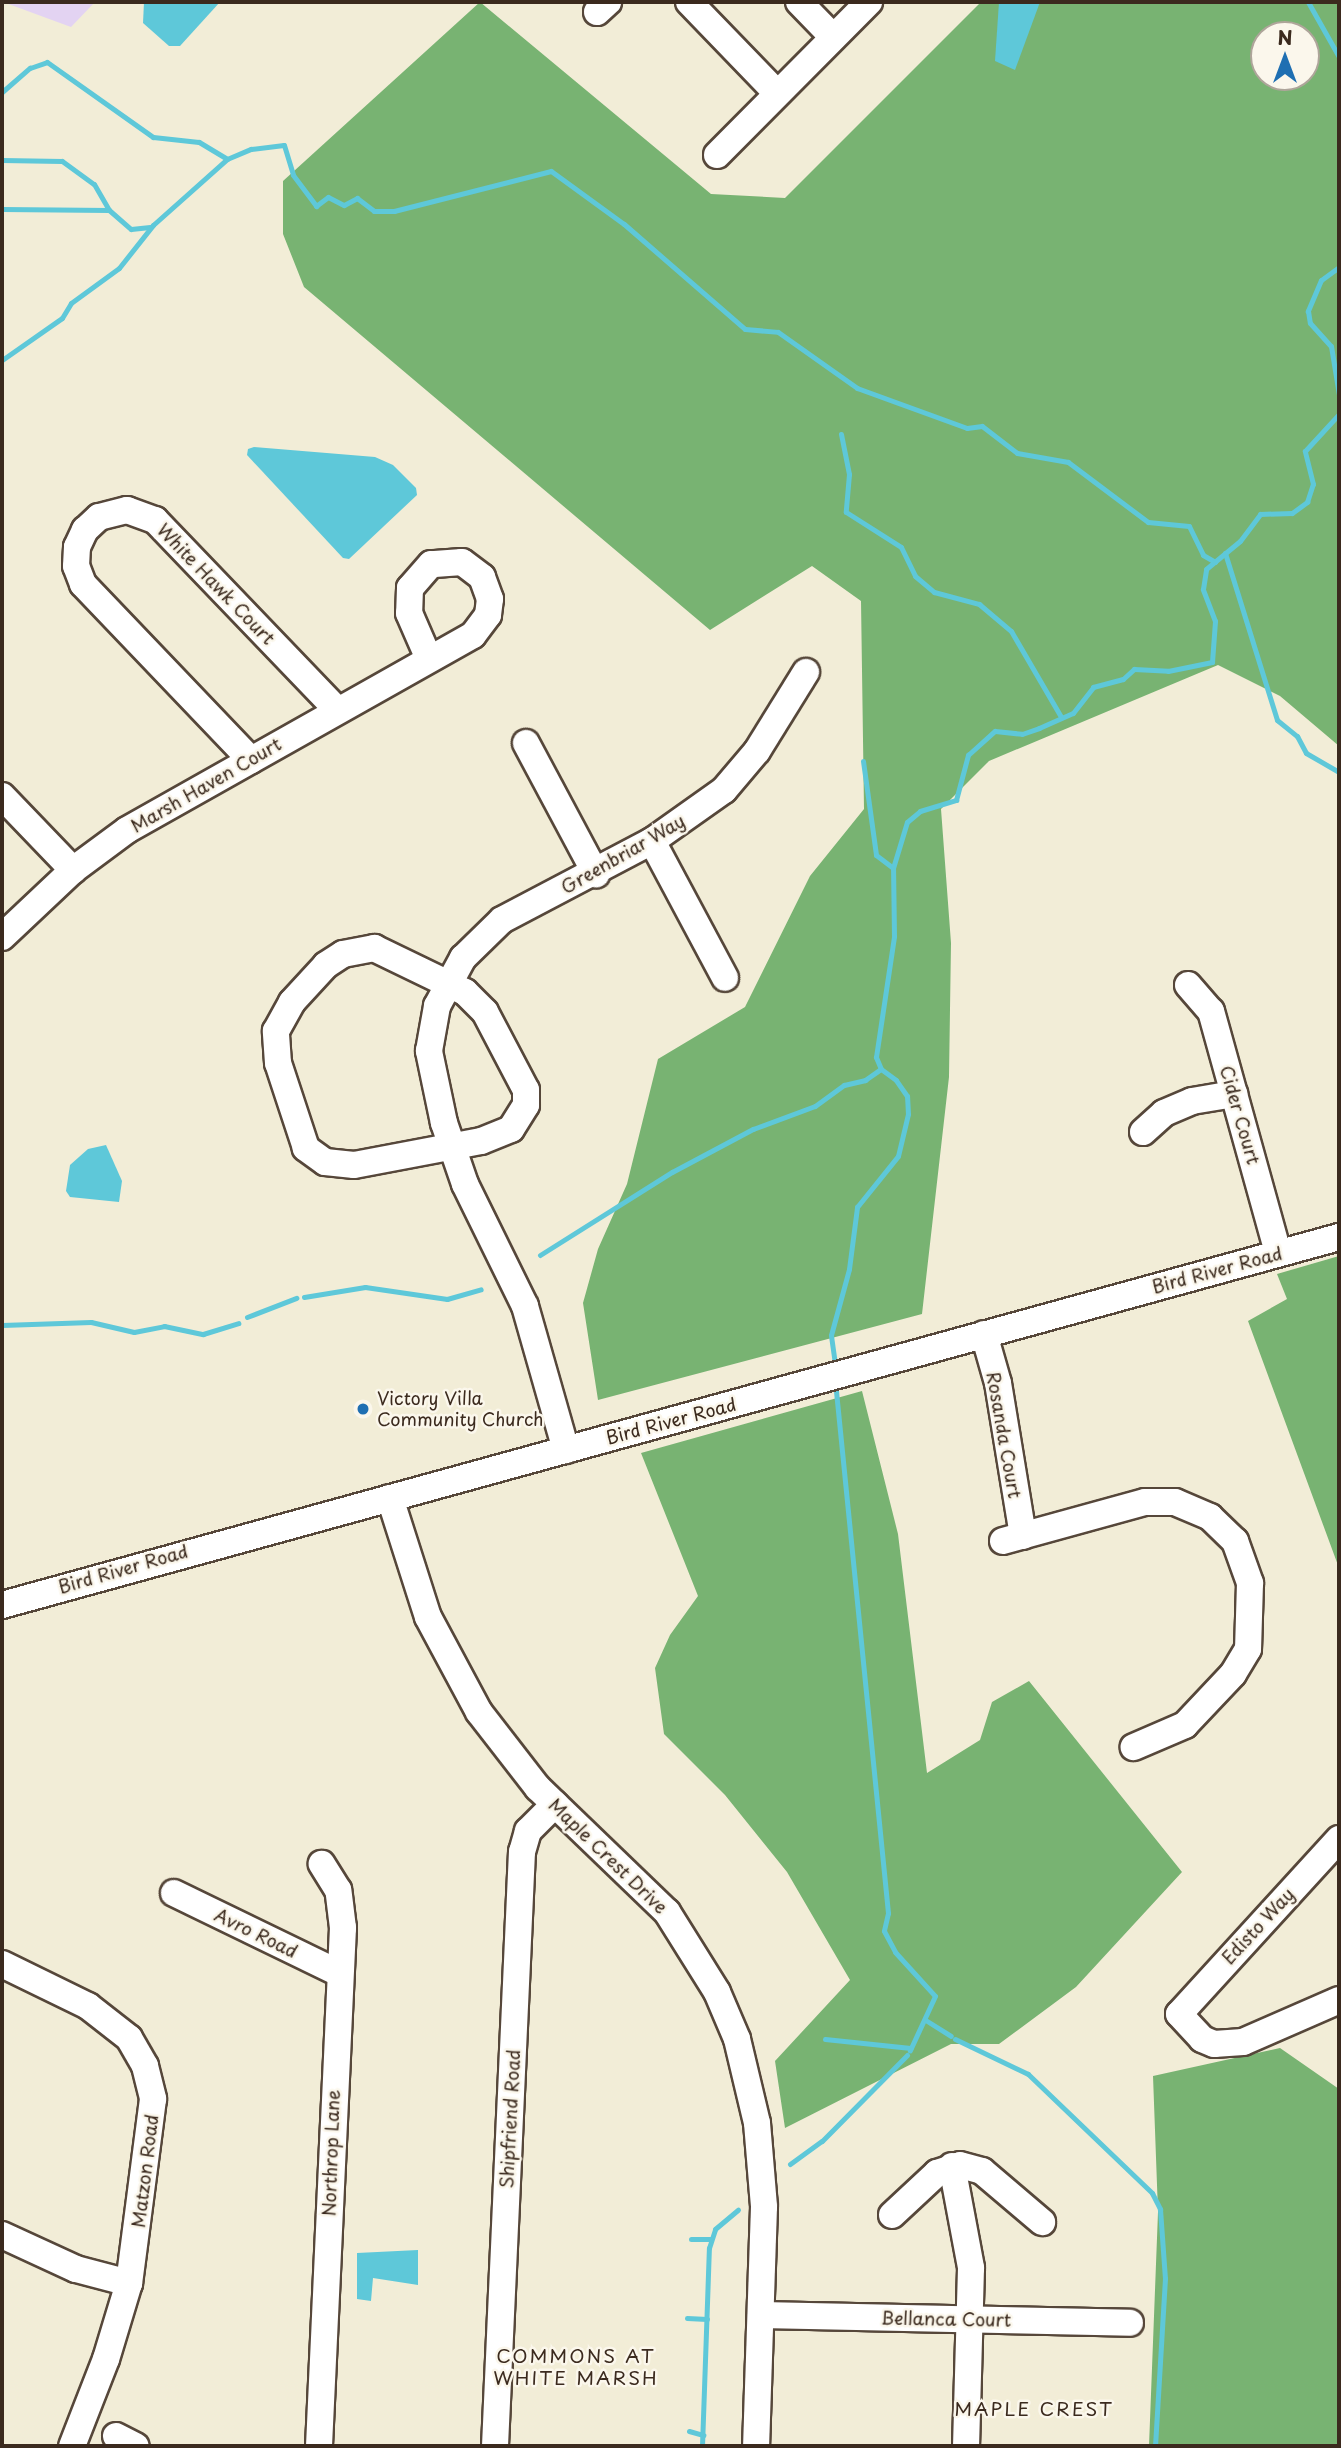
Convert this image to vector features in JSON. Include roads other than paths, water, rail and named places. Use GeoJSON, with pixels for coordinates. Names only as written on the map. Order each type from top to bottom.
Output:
{"type":"FeatureCollection","features":[{"type":"Feature","properties":{"kind":"street"},"geometry":{"type":"LineString","coordinates":[[689,2],[777,93]]}},
{"type":"Feature","properties":{"kind":"street"},"geometry":{"type":"LineString","coordinates":[[799,2],[833,37]]}},
{"type":"Feature","properties":{"kind":"street"},"geometry":{"type":"LineString","coordinates":[[717,155],[869,2]]}},
{"type":"Feature","properties":{"kind":"street","name":"White Hawk Court"},"geometry":{"type":"LineString","coordinates":[[251,760],[83,584],[76,566],[77,547],[85,530],[99,517],[127,510],[155,520],[336,709]]}},
{"type":"Feature","properties":{"kind":"street","name":"Marsh Haven Court"},"geometry":{"type":"LineString","coordinates":[[2,937],[73,870],[127,830],[336,709],[429,659]]}},
{"type":"Feature","properties":{"kind":"street","name":"Greenbriar Way"},"geometry":{"type":"LineString","coordinates":[[566,1450],[525,1307],[465,1184],[452,1145],[429,1051],[429,1031],[448,983],[478,940],[502,920],[596,874],[652,841],[740,774],[806,672]]}},
{"type":"Feature","properties":{"kind":"street"},"geometry":{"type":"LineString","coordinates":[[527,743],[596,874]]}},
{"type":"Feature","properties":{"kind":"street"},"geometry":{"type":"LineString","coordinates":[[2,796],[73,870]]}},
{"type":"Feature","properties":{"kind":"street"},"geometry":{"type":"LineString","coordinates":[[652,841],[725,978]]}},
{"type":"Feature","properties":{"kind":"street"},"geometry":{"type":"LineString","coordinates":[[374,948],[388,951],[448,983],[475,999],[485,1012],[527,1090],[526,1105],[511,1129],[481,1141],[354,1165],[316,1158],[299,1135],[275,1048],[281,1018],[292,1002],[326,965],[343,954],[374,948]]}},
{"type":"Feature","properties":{"kind":"street","name":"Cider Court"},"geometry":{"type":"LineString","coordinates":[[1188,985],[1211,1011],[1278,1253]]}},
{"type":"Feature","properties":{"kind":"street"},"geometry":{"type":"LineString","coordinates":[[1143,1132],[1164,1113],[1192,1101],[1234,1094]]}},
{"type":"Feature","properties":{"kind":"street","name":"Bird River Road"},"geometry":{"type":"LineString","coordinates":[[2,1605],[1339,1237]]}},
{"type":"Feature","properties":{"kind":"street","name":"Rosanda Court"},"geometry":{"type":"LineString","coordinates":[[984,1334],[998,1383],[1013,1539],[1145,1502],[1175,1502],[1210,1517],[1235,1541],[1250,1583],[1248,1649],[1233,1674],[1185,1725],[1134,1747]]}},
{"type":"Feature","properties":{"kind":"street","name":"Maple Crest Drive"},"geometry":{"type":"LineString","coordinates":[[390,1498],[418,1594],[440,1643],[480,1712],[516,1762],[555,1804],[667,1912],[690,1942],[736,2035],[750,2083],[762,2168],[762,2315],[756,2446]]}},
{"type":"Feature","properties":{"kind":"street","name":"Shipfriend Road"},"geometry":{"type":"LineString","coordinates":[[495,2446],[524,1838],[555,1804]]}},
{"type":"Feature","properties":{"kind":"street","name":"Edisto Way"},"geometry":{"type":"LineString","coordinates":[[1339,1839],[1179,2014],[1202,2039],[1214,2044],[1243,2042],[1339,2000]]}},
{"type":"Feature","properties":{"kind":"street","name":"Northrop Lane"},"geometry":{"type":"LineString","coordinates":[[319,2446],[341,1907],[334,1878],[322,1864]]}},
{"type":"Feature","properties":{"kind":"street","name":"Avro Road"},"geometry":{"type":"LineString","coordinates":[[174,1893],[339,1973]]}},
{"type":"Feature","properties":{"kind":"street","name":"Matzon Road"},"geometry":{"type":"LineString","coordinates":[[2,1964],[107,2019],[130,2038],[145,2066],[154,2115],[129,2283],[109,2351],[72,2446]]}},
{"type":"Feature","properties":{"kind":"street"},"geometry":{"type":"LineString","coordinates":[[891,2215],[937,2173],[952,2166],[982,2171],[1042,2222]]}},
{"type":"Feature","properties":{"kind":"street"},"geometry":{"type":"LineString","coordinates":[[952,2166],[971,2268],[973,2320],[966,2446]]}},
{"type":"Feature","properties":{"kind":"street"},"geometry":{"type":"LineString","coordinates":[[2,2235],[76,2269],[129,2283]]}},
{"type":"Feature","properties":{"kind":"street","name":"Bellanca Court"},"geometry":{"type":"LineString","coordinates":[[762,2315],[1130,2323]]}},
{"type":"Feature","properties":{"kind":"water"},"geometry":{"type":"Polygon","coordinates":[[[144,2],[220,2],[180,46],[169,46],[143,23],[144,2]]]}},
{"type":"Feature","properties":{"kind":"water"},"geometry":{"type":"Polygon","coordinates":[[[999,2],[1040,2],[1015,70],[995,61],[999,2]]]}},
{"type":"Feature","properties":{"kind":"water"},"geometry":{"type":"Polygon","coordinates":[[[254,447],[375,457],[393,465],[416,488],[417,495],[349,559],[343,558],[247,455],[248,449],[254,447]]]}},
{"type":"Feature","properties":{"kind":"water"},"geometry":{"type":"Polygon","coordinates":[[[106,1145],[122,1181],[119,1202],[70,1197],[66,1191],[70,1165],[88,1149],[106,1145]]]}},
{"type":"Feature","properties":{"kind":"water"},"geometry":{"type":"Polygon","coordinates":[[[418,2250],[418,2285],[373,2278],[371,2301],[357,2299],[357,2253],[418,2250]]]}},
{"type":"Feature","properties":{"kind":"waterway"},"geometry":{"type":"LineString","coordinates":[[1308,2],[1339,57]]}},
{"type":"Feature","properties":{"kind":"waterway"},"geometry":{"type":"LineString","coordinates":[[2,92],[30,68],[47,62],[153,137],[199,142],[227,159]]}},
{"type":"Feature","properties":{"kind":"waterway"},"geometry":{"type":"LineString","coordinates":[[2,360],[62,318],[71,303],[119,268],[153,225],[227,159],[251,149],[284,145],[293,175],[316,206],[328,197],[344,205],[357,198],[374,211],[394,211],[551,171],[624,224],[745,329],[778,332],[857,388],[967,428],[982,426],[1017,453],[1068,462],[1148,522],[1189,526],[1203,555],[1215,562]]}},
{"type":"Feature","properties":{"kind":"waterway"},"geometry":{"type":"LineString","coordinates":[[2,160],[62,161],[94,184],[109,210],[131,229],[150,227]]}},
{"type":"Feature","properties":{"kind":"waterway"},"geometry":{"type":"LineString","coordinates":[[2,209],[109,210]]}},
{"type":"Feature","properties":{"kind":"waterway"},"geometry":{"type":"LineString","coordinates":[[1339,267],[1321,280],[1308,311],[1310,323],[1331,346],[1339,395]]}},
{"type":"Feature","properties":{"kind":"waterway"},"geometry":{"type":"LineString","coordinates":[[835,1364],[831,1335],[849,1269],[857,1207],[898,1156],[908,1114],[907,1096],[896,1080],[881,1069],[876,1057],[894,936],[893,868],[907,822],[920,811],[956,800],[968,755],[995,731],[1022,734],[1073,713],[1093,687],[1123,679],[1134,669],[1168,671],[1212,662],[1215,621],[1203,589],[1206,569],[1240,541],[1260,514],[1292,513],[1307,502],[1313,484],[1305,451],[1339,414]]}},
{"type":"Feature","properties":{"kind":"waterway"},"geometry":{"type":"LineString","coordinates":[[841,434],[849,474],[846,512],[901,547],[915,576],[934,592],[979,604],[1011,631],[1061,717]]}},
{"type":"Feature","properties":{"kind":"waterway"},"geometry":{"type":"LineString","coordinates":[[1225,553],[1277,720],[1297,736],[1306,753],[1339,772]]}},
{"type":"Feature","properties":{"kind":"waterway"},"geometry":{"type":"LineString","coordinates":[[863,761],[876,855],[893,868]]}},
{"type":"Feature","properties":{"kind":"waterway"},"geometry":{"type":"LineString","coordinates":[[540,1255],[672,1172],[753,1129],[815,1106],[844,1085],[865,1080],[881,1069]]}},
{"type":"Feature","properties":{"kind":"waterway"},"geometry":{"type":"LineString","coordinates":[[304,1297],[365,1287],[447,1299],[481,1289]]}},
{"type":"Feature","properties":{"kind":"waterway"},"geometry":{"type":"LineString","coordinates":[[247,1317],[296,1298]]}},
{"type":"Feature","properties":{"kind":"waterway"},"geometry":{"type":"LineString","coordinates":[[2,1325],[91,1322],[134,1332],[164,1326],[203,1334],[238,1323]]}},
{"type":"Feature","properties":{"kind":"waterway"},"geometry":{"type":"LineString","coordinates":[[836,1391],[888,1913],[884,1931],[895,1952],[935,1996],[910,2050]]}},
{"type":"Feature","properties":{"kind":"waterway"},"geometry":{"type":"LineString","coordinates":[[927,2021],[951,2036]]}},
{"type":"Feature","properties":{"kind":"waterway"},"geometry":{"type":"LineString","coordinates":[[825,2039],[911,2048]]}},
{"type":"Feature","properties":{"kind":"waterway"},"geometry":{"type":"LineString","coordinates":[[955,2039],[1028,2074],[1152,2193],[1160,2209],[1165,2278],[1155,2446]]}},
{"type":"Feature","properties":{"kind":"waterway"},"geometry":{"type":"LineString","coordinates":[[790,2164],[822,2141],[907,2055]]}},
{"type":"Feature","properties":{"kind":"waterway"},"geometry":{"type":"LineString","coordinates":[[702,2446],[709,2248],[715,2229],[738,2210]]}},
{"type":"Feature","properties":{"kind":"waterway"},"geometry":{"type":"LineString","coordinates":[[691,2239],[711,2239]]}},
{"type":"Feature","properties":{"kind":"waterway"},"geometry":{"type":"LineString","coordinates":[[687,2318],[707,2319]]}},
{"type":"Feature","properties":{"kind":"waterway"},"geometry":{"type":"LineString","coordinates":[[689,2431],[703,2435]]}},
{"type":"Feature","properties":{"kind":"place","name":"Victory Villa Community Church"},"geometry":{"type":"Point","coordinates":[363,1409]}},
{"type":"Feature","properties":{"kind":"district","name":"COMMONS AT WHITE MARSH"},"geometry":{"type":"Point","coordinates":[576,2367]}},
{"type":"Feature","properties":{"kind":"district","name":"MAPLE CREST"},"geometry":{"type":"Point","coordinates":[1034,2409]}}]}
